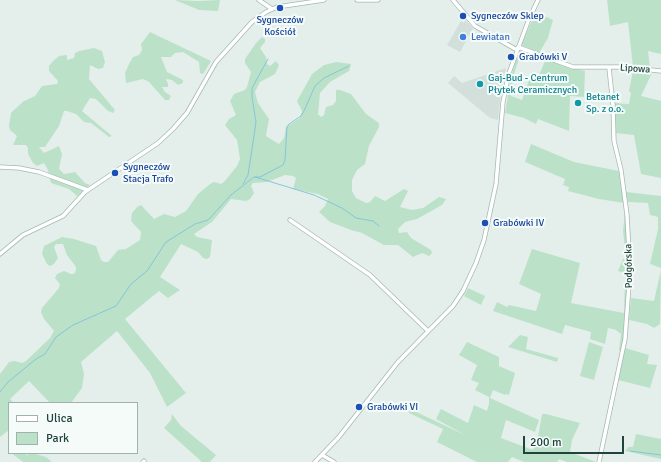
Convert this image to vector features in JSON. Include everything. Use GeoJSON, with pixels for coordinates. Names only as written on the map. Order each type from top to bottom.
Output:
{"type":"FeatureCollection","features":[{"type":"Feature","properties":{"kind":"street"},"geometry":{"type":"LineString","coordinates":[[259,0],[272,9]]}},
{"type":"Feature","properties":{"kind":"street"},"geometry":{"type":"LineString","coordinates":[[0,254],[23,235],[63,216],[88,190],[158,143],[187,113],[216,62],[252,22],[272,9],[292,4],[324,0]]}},
{"type":"Feature","properties":{"kind":"street"},"geometry":{"type":"LineString","coordinates":[[357,0],[378,0]]}},
{"type":"Feature","properties":{"kind":"street","name":"Lipowa"},"geometry":{"type":"LineString","coordinates":[[453,0],[475,26],[517,48],[574,67],[622,67],[661,71]]}},
{"type":"Feature","properties":{"kind":"street"},"geometry":{"type":"LineString","coordinates":[[315,462],[343,431],[398,362],[453,306],[462,292],[481,250],[499,167],[504,93],[509,73],[517,48],[538,0]]}},
{"type":"Feature","properties":{"kind":"street","name":"Podgórska"},"geometry":{"type":"LineString","coordinates":[[598,462],[625,339],[630,271],[627,215],[621,170],[614,141],[613,105],[609,68]]}},
{"type":"Feature","properties":{"kind":"street"},"geometry":{"type":"LineString","coordinates":[[0,167],[19,168],[39,172],[88,190]]}},
{"type":"Feature","properties":{"kind":"street"},"geometry":{"type":"LineString","coordinates":[[290,220],[370,275],[428,331]]}},
{"type":"Feature","properties":{"kind":"street"},"geometry":{"type":"LineString","coordinates":[[322,455],[334,462]]}},
{"type":"Feature","properties":{"kind":"shaded area"},"geometry":{"type":"Polygon","coordinates":[[[465,20],[473,28],[460,52],[447,45],[461,21],[464,23],[465,20]]]}},
{"type":"Feature","properties":{"kind":"shaded area"},"geometry":{"type":"Polygon","coordinates":[[[506,68],[498,120],[490,118],[448,83],[454,76],[462,83],[506,68]]]}},
{"type":"Feature","properties":{"kind":"green space"},"geometry":{"type":"Polygon","coordinates":[[[175,0],[220,0],[218,11],[199,10],[175,0]]]}},
{"type":"Feature","properties":{"kind":"green space"},"geometry":{"type":"Polygon","coordinates":[[[607,0],[661,0],[661,54],[648,51],[650,68],[633,67],[628,22],[610,26],[607,0]]]}},
{"type":"Feature","properties":{"kind":"green space"},"geometry":{"type":"Polygon","coordinates":[[[536,12],[553,20],[548,38],[539,53],[521,45],[536,12]]]}},
{"type":"Feature","properties":{"kind":"green space"},"geometry":{"type":"Polygon","coordinates":[[[150,32],[211,61],[203,74],[200,73],[199,62],[183,52],[175,53],[171,57],[161,57],[167,72],[183,80],[183,83],[178,85],[172,80],[166,79],[168,87],[162,87],[165,92],[171,96],[169,100],[165,100],[149,82],[143,79],[126,83],[125,73],[129,64],[133,57],[139,55],[142,50],[141,44],[150,32]]]}},
{"type":"Feature","properties":{"kind":"green space"},"geometry":{"type":"Polygon","coordinates":[[[262,37],[265,39],[265,42],[260,48],[266,57],[267,64],[270,66],[276,61],[279,65],[275,74],[260,82],[255,92],[258,103],[269,119],[266,136],[279,144],[284,138],[286,127],[300,118],[302,111],[297,101],[312,74],[324,65],[336,62],[351,64],[349,71],[330,82],[320,93],[318,114],[321,117],[324,115],[326,107],[333,105],[336,101],[336,90],[340,90],[351,94],[366,114],[379,123],[379,127],[369,146],[365,164],[357,170],[352,180],[352,191],[356,198],[366,203],[370,202],[375,196],[385,201],[404,189],[408,191],[400,207],[412,210],[423,208],[439,197],[446,199],[442,205],[417,219],[405,222],[398,229],[399,233],[407,232],[411,238],[431,250],[432,253],[429,256],[422,253],[413,257],[398,245],[384,245],[362,233],[330,222],[319,212],[325,206],[328,199],[318,194],[293,189],[296,178],[293,176],[285,175],[267,182],[253,183],[251,186],[254,193],[250,199],[246,201],[231,199],[212,222],[194,234],[197,237],[212,240],[210,257],[207,259],[203,258],[198,252],[181,244],[160,277],[180,290],[168,298],[159,291],[125,319],[186,393],[167,407],[150,373],[117,331],[81,362],[84,374],[82,388],[72,402],[49,402],[29,381],[10,399],[13,402],[8,402],[8,431],[0,437],[0,374],[9,362],[15,361],[22,363],[26,361],[50,338],[54,331],[44,319],[41,312],[42,308],[59,288],[60,284],[55,278],[57,274],[64,271],[74,274],[76,270],[76,267],[67,255],[63,244],[56,244],[54,247],[58,258],[54,264],[50,266],[47,264],[42,254],[44,246],[62,237],[74,239],[96,246],[101,260],[108,262],[118,250],[126,249],[140,240],[141,232],[131,221],[132,213],[137,207],[141,205],[154,219],[164,214],[175,217],[186,211],[198,194],[210,184],[214,182],[221,184],[224,182],[237,166],[240,159],[237,140],[225,125],[229,119],[236,115],[230,101],[234,94],[245,90],[247,87],[251,72],[245,63],[245,59],[262,37]]]}},
{"type":"Feature","properties":{"kind":"green space"},"geometry":{"type":"Polygon","coordinates":[[[94,48],[102,51],[105,62],[103,68],[98,69],[90,65],[89,79],[115,110],[113,113],[108,111],[96,99],[90,98],[82,111],[112,136],[109,137],[91,123],[84,122],[76,114],[64,111],[59,126],[45,147],[39,147],[44,153],[59,146],[62,154],[59,169],[64,174],[75,172],[85,183],[90,185],[77,196],[69,189],[51,183],[48,170],[44,163],[37,166],[33,163],[28,154],[28,148],[26,145],[13,145],[17,136],[10,130],[9,126],[11,113],[24,101],[35,96],[42,86],[57,84],[58,81],[49,71],[49,66],[53,61],[59,56],[67,55],[67,60],[74,58],[75,53],[79,51],[94,48]]]}},
{"type":"Feature","properties":{"kind":"green space"},"geometry":{"type":"Polygon","coordinates":[[[522,50],[514,74],[511,96],[522,100],[529,80],[536,82],[546,59],[585,71],[584,97],[570,96],[569,131],[538,119],[536,124],[524,118],[505,113],[512,73],[519,51],[522,50]]]}},
{"type":"Feature","properties":{"kind":"green space"},"geometry":{"type":"Polygon","coordinates":[[[633,71],[652,73],[641,96],[661,101],[661,178],[641,174],[634,135],[615,133],[615,103],[629,104],[631,93],[629,91],[633,71]]]}},
{"type":"Feature","properties":{"kind":"green space"},"geometry":{"type":"Polygon","coordinates":[[[531,144],[574,162],[619,171],[624,203],[599,199],[568,191],[569,187],[563,185],[565,179],[525,162],[531,144]]]}},
{"type":"Feature","properties":{"kind":"green space"},"geometry":{"type":"Polygon","coordinates":[[[626,192],[661,196],[661,268],[650,264],[658,229],[658,217],[650,215],[648,203],[628,202],[626,192]]]}},
{"type":"Feature","properties":{"kind":"green space"},"geometry":{"type":"Polygon","coordinates":[[[625,211],[629,271],[622,351],[619,350],[621,334],[616,330],[608,328],[605,344],[590,339],[591,332],[565,325],[562,334],[493,311],[497,302],[507,307],[509,305],[536,311],[541,294],[519,284],[532,249],[580,263],[571,303],[624,313],[625,273],[618,271],[623,259],[626,258],[623,231],[625,211]]]}},
{"type":"Feature","properties":{"kind":"green space"},"geometry":{"type":"Polygon","coordinates":[[[661,270],[660,324],[654,328],[647,324],[629,320],[631,298],[654,301],[661,270]]]}},
{"type":"Feature","properties":{"kind":"green space"},"geometry":{"type":"Polygon","coordinates":[[[468,288],[485,296],[481,305],[464,296],[468,288]]]}},
{"type":"Feature","properties":{"kind":"green space"},"geometry":{"type":"Polygon","coordinates":[[[520,335],[528,337],[526,349],[558,358],[557,362],[508,347],[520,335]]]}},
{"type":"Feature","properties":{"kind":"green space"},"geometry":{"type":"Polygon","coordinates":[[[467,342],[499,357],[499,366],[515,373],[509,395],[493,390],[490,398],[539,420],[535,432],[506,420],[501,438],[533,450],[538,437],[542,414],[546,414],[580,423],[572,440],[570,452],[596,462],[567,462],[559,459],[557,462],[524,462],[512,457],[508,462],[477,462],[437,442],[443,429],[409,413],[410,409],[465,435],[436,419],[441,409],[468,423],[474,405],[487,411],[489,397],[475,390],[479,383],[471,380],[477,365],[459,355],[467,342]]]}},
{"type":"Feature","properties":{"kind":"green space"},"geometry":{"type":"Polygon","coordinates":[[[589,342],[603,347],[594,380],[580,376],[589,342]]]}},
{"type":"Feature","properties":{"kind":"green space"},"geometry":{"type":"Polygon","coordinates":[[[625,348],[649,355],[647,364],[657,365],[650,388],[618,380],[625,348]]]}},
{"type":"Feature","properties":{"kind":"green space"},"geometry":{"type":"Polygon","coordinates":[[[172,414],[181,426],[216,455],[210,462],[202,462],[164,428],[171,420],[172,414]]]}},
{"type":"Feature","properties":{"kind":"green space"},"geometry":{"type":"Polygon","coordinates":[[[636,434],[661,439],[661,459],[625,451],[628,447],[633,447],[636,434]]]}},
{"type":"Feature","properties":{"kind":"green space"},"geometry":{"type":"Polygon","coordinates":[[[12,454],[36,454],[46,457],[52,462],[23,462],[12,454]]]}},
{"type":"Feature","properties":{"kind":"waterway"},"geometry":{"type":"LineString","coordinates":[[243,184],[248,175],[256,122],[252,88],[268,59]]}},
{"type":"Feature","properties":{"kind":"waterway"},"geometry":{"type":"LineString","coordinates":[[0,392],[8,382],[36,359],[45,354],[56,337],[73,325],[116,306],[131,284],[147,271],[166,242],[195,224],[208,220],[231,195],[254,177],[260,177],[283,165],[285,160],[287,127],[301,116],[315,86],[324,78],[349,66]]}},
{"type":"Feature","properties":{"kind":"waterway"},"geometry":{"type":"LineString","coordinates":[[255,177],[314,195],[342,208],[356,218],[373,221],[379,226]]}},
{"type":"Feature","properties":{"kind":"waterway"},"geometry":{"type":"LineString","coordinates":[[630,451],[661,455]]}},
{"type":"Feature","properties":{"kind":"place","name":"Sygneczów Kościół"},"geometry":{"type":"Point","coordinates":[280,8]}},
{"type":"Feature","properties":{"kind":"place","name":"Sygneczów Sklep"},"geometry":{"type":"Point","coordinates":[463,16]}},
{"type":"Feature","properties":{"kind":"place","name":"Lewiatan"},"geometry":{"type":"Point","coordinates":[463,37]}},
{"type":"Feature","properties":{"kind":"place","name":"Grabówki V"},"geometry":{"type":"Point","coordinates":[511,57]}},
{"type":"Feature","properties":{"kind":"place","name":"Gaj-Bud - Centrum Płytek Ceramicznych"},"geometry":{"type":"Point","coordinates":[480,84]}},
{"type":"Feature","properties":{"kind":"place","name":"Betanet Sp. z o.o."},"geometry":{"type":"Point","coordinates":[578,103]}},
{"type":"Feature","properties":{"kind":"place","name":"Sygneczów Stacja Trafo"},"geometry":{"type":"Point","coordinates":[115,173]}},
{"type":"Feature","properties":{"kind":"place","name":"Grabówki IV"},"geometry":{"type":"Point","coordinates":[485,223]}},
{"type":"Feature","properties":{"kind":"place","name":"Grabówki VI"},"geometry":{"type":"Point","coordinates":[359,407]}}]}
